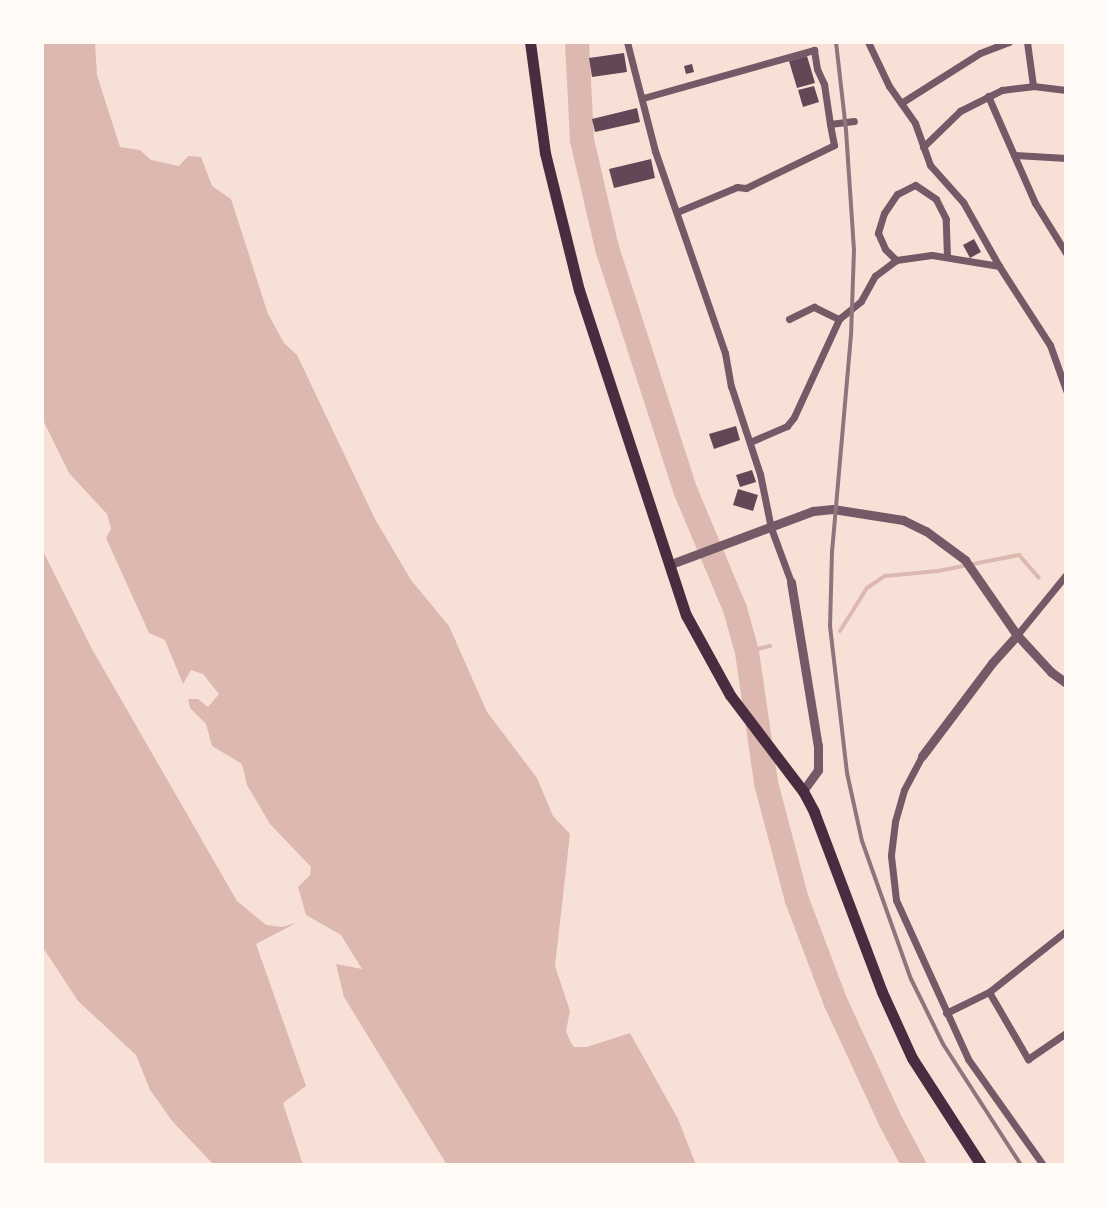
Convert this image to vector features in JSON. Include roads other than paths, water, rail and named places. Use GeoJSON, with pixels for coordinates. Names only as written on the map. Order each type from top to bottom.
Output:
{"type":"FeatureCollection","features":[{"type":"Feature","properties":{"kind":"main road"},"geometry":{"type":"LineString","coordinates":[[530,42],[545,153],[579,290],[697,641],[747,717],[803,791],[814,812],[882,992],[912,1058],[981,1165]]}},
{"type":"Feature","properties":{"kind":"street"},"geometry":{"type":"LineString","coordinates":[[627,42],[655,151],[750,442],[771,528],[791,582],[818,746],[818,770],[803,791]]}},
{"type":"Feature","properties":{"kind":"street"},"geometry":{"type":"LineString","coordinates":[[868,42],[889,86],[915,123],[930,165],[963,202],[999,266],[1050,345],[1066,390]]}},
{"type":"Feature","properties":{"kind":"street"},"geometry":{"type":"LineString","coordinates":[[901,103],[980,53],[1009,42]]}},
{"type":"Feature","properties":{"kind":"street"},"geometry":{"type":"LineString","coordinates":[[1027,42],[1033,86]]}},
{"type":"Feature","properties":{"kind":"street"},"geometry":{"type":"LineString","coordinates":[[643,98],[814,46],[834,145],[746,188],[737,187],[677,212]]}},
{"type":"Feature","properties":{"kind":"street"},"geometry":{"type":"LineString","coordinates":[[923,147],[960,111],[1002,90],[1033,86],[1066,90]]}},
{"type":"Feature","properties":{"kind":"street"},"geometry":{"type":"LineString","coordinates":[[988,96],[1035,203],[1066,253]]}},
{"type":"Feature","properties":{"kind":"street"},"geometry":{"type":"LineString","coordinates":[[830,124],[854,121]]}},
{"type":"Feature","properties":{"kind":"street"},"geometry":{"type":"LineString","coordinates":[[1014,155],[1066,158]]}},
{"type":"Feature","properties":{"kind":"street"},"geometry":{"type":"LineString","coordinates":[[896,260],[885,249],[878,233],[897,194],[915,185],[925,189],[943,210],[947,257]]}},
{"type":"Feature","properties":{"kind":"street"},"geometry":{"type":"LineString","coordinates":[[750,442],[787,426],[839,319],[861,301],[875,276],[896,260],[947,257],[999,266]]}},
{"type":"Feature","properties":{"kind":"street"},"geometry":{"type":"LineString","coordinates":[[789,319],[814,307],[839,319]]}},
{"type":"Feature","properties":{"kind":"street"},"geometry":{"type":"LineString","coordinates":[[671,564],[801,515],[833,509],[903,520],[947,544],[965,560],[1017,635],[1051,672],[1066,683]]}},
{"type":"Feature","properties":{"kind":"street"},"geometry":{"type":"LineString","coordinates":[[1043,1165],[968,1059],[896,900],[891,856],[904,790],[922,756],[992,663],[1066,575]]}},
{"type":"Feature","properties":{"kind":"street"},"geometry":{"type":"LineString","coordinates":[[946,1013],[989,992],[1066,931]]}},
{"type":"Feature","properties":{"kind":"street"},"geometry":{"type":"LineString","coordinates":[[989,992],[1028,1059],[1066,1033]]}},
{"type":"Feature","properties":{"kind":"waterway"},"geometry":{"type":"LineString","coordinates":[[577,42],[582,140],[607,248],[686,492],[735,609],[747,652],[766,783],[797,900],[836,1003],[914,1165]]}},
{"type":"Feature","properties":{"kind":"waterway"},"geometry":{"type":"LineString","coordinates":[[840,631],[867,588],[885,576],[938,571],[1019,555],[1039,578]]}},
{"type":"Feature","properties":{"kind":"waterway"},"geometry":{"type":"LineString","coordinates":[[747,652],[770,646]]}},
{"type":"Feature","properties":{"kind":"railway"},"geometry":{"type":"LineString","coordinates":[[836,42],[854,250],[851,335],[832,551],[830,626],[847,773],[862,841],[911,979],[943,1044],[1021,1165]]}}]}
